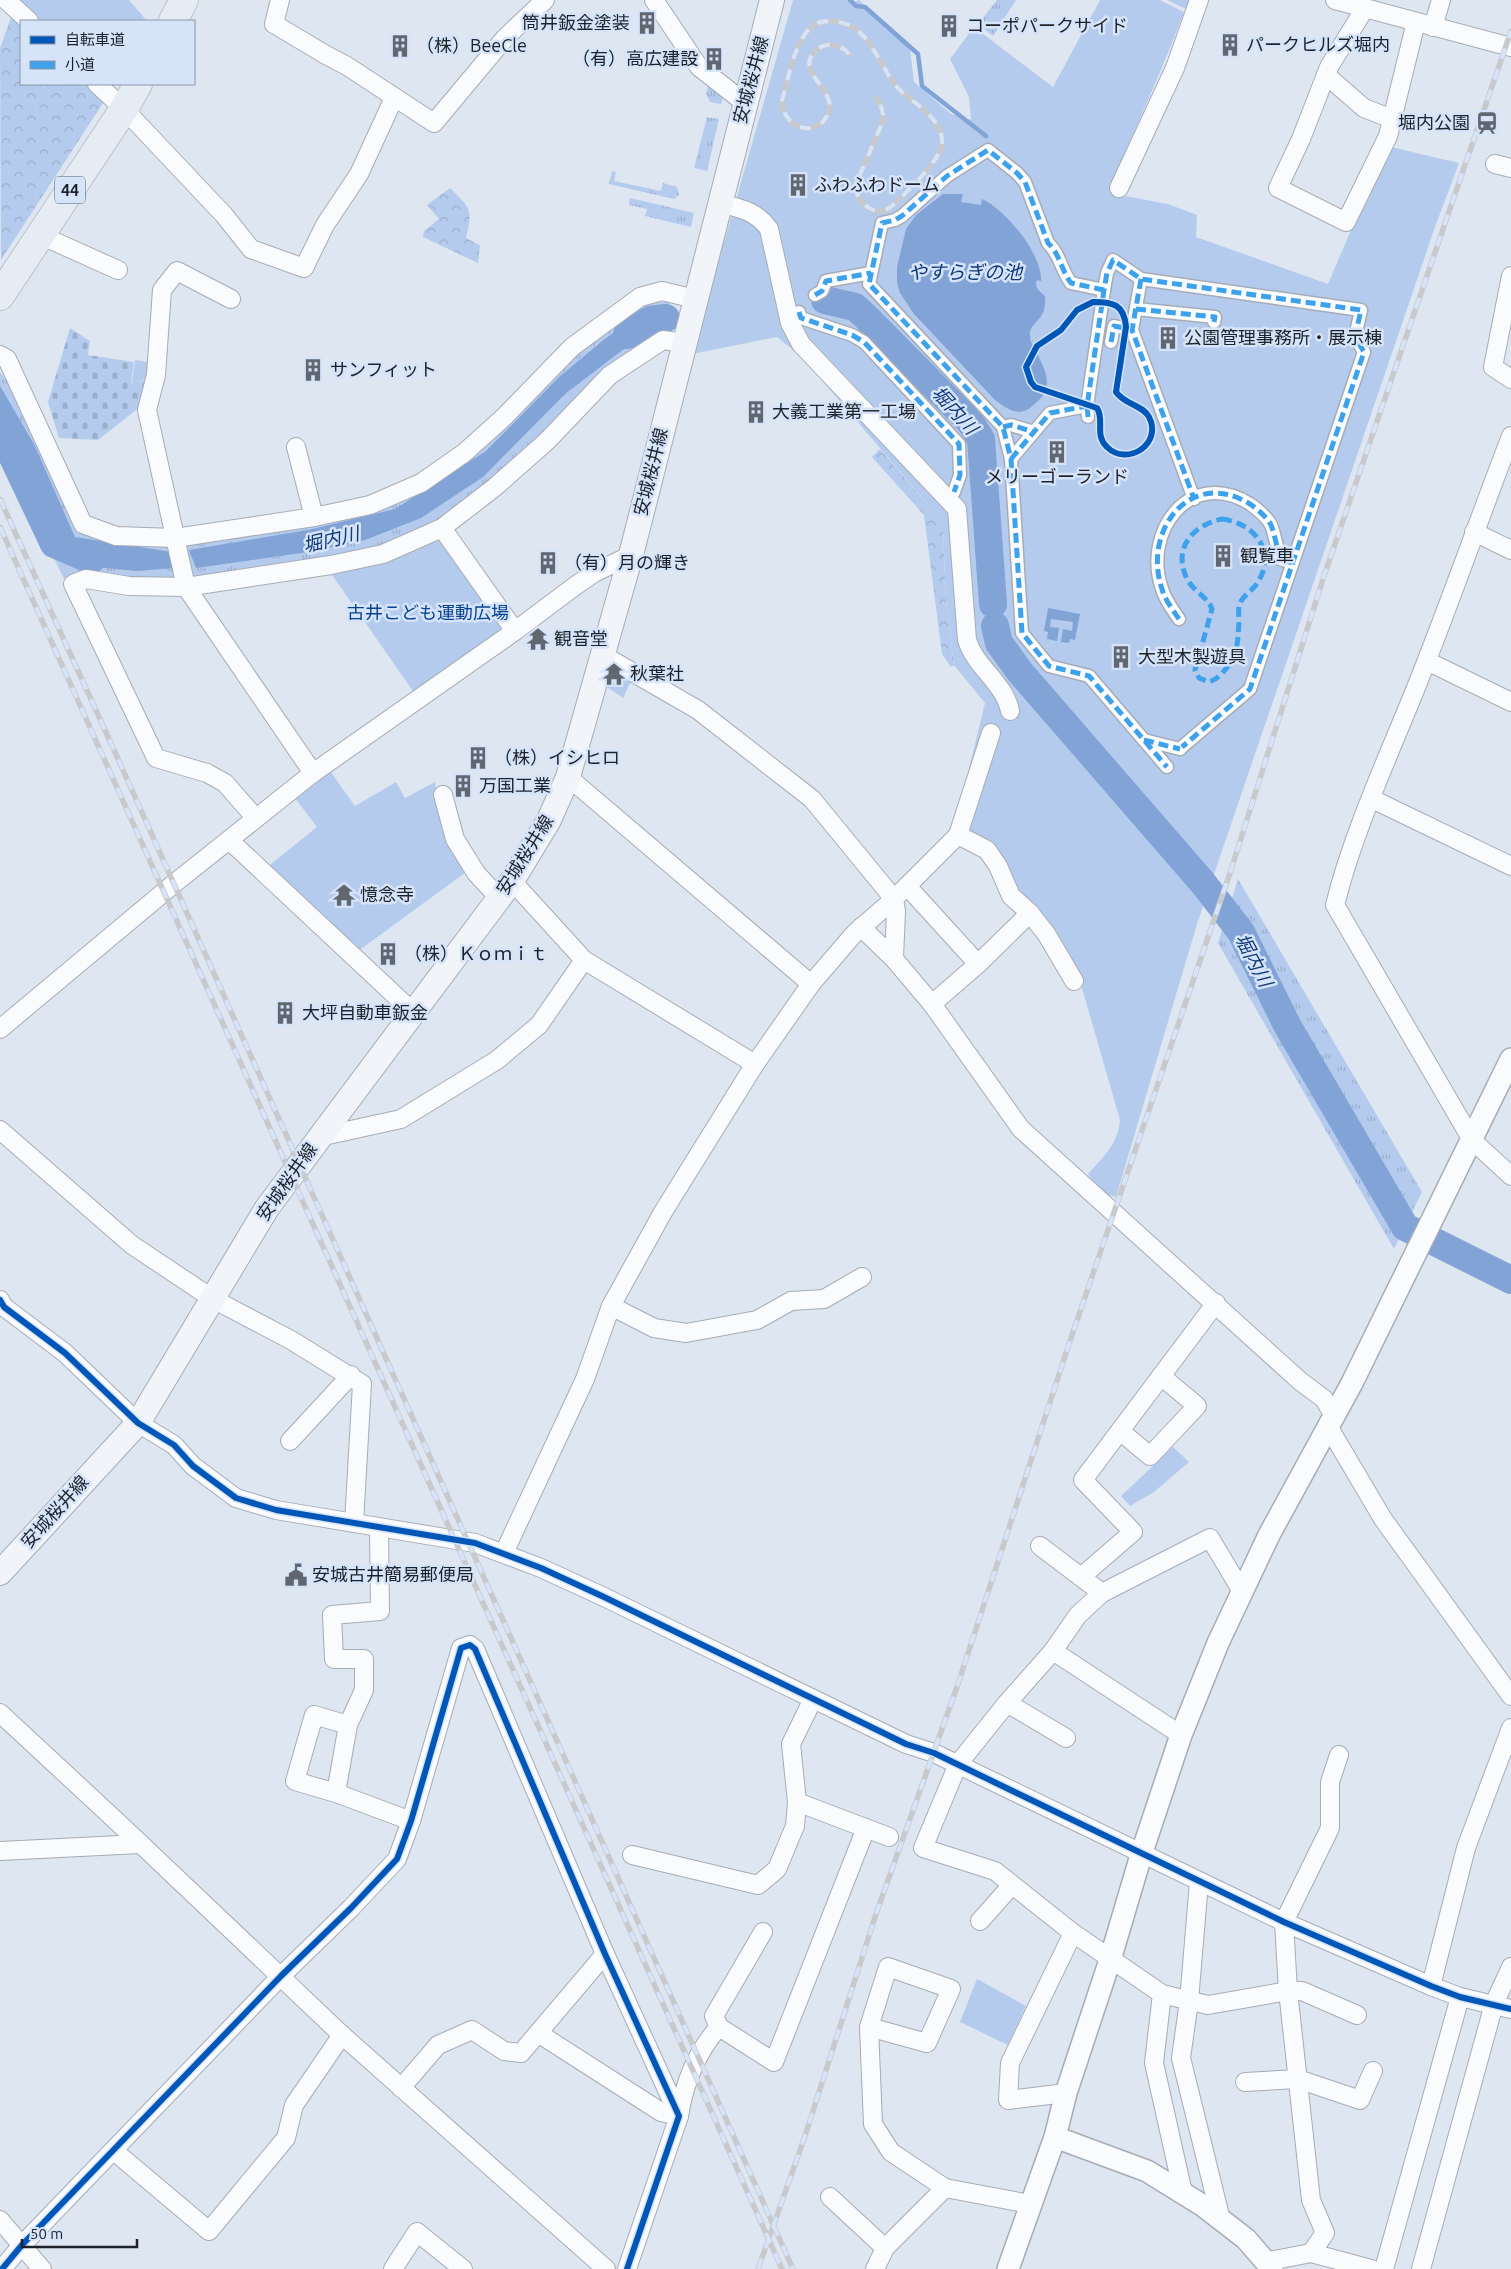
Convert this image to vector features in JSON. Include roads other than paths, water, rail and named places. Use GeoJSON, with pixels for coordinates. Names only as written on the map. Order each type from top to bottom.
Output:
{"type":"FeatureCollection","features":[{"type":"Feature","properties":{"kind":"main road"},"geometry":{"type":"LineString","coordinates":[[174,20],[184,0]]}},
{"type":"Feature","properties":{"kind":"main road","name":"安城桜井線"},"geometry":{"type":"LineString","coordinates":[[0,1573],[138,1423],[267,1208],[505,890],[548,820],[568,777],[601,654],[631,556],[694,299],[772,0]]}},
{"type":"Feature","properties":{"kind":"main road","name":"44"},"geometry":{"type":"LineString","coordinates":[[0,296],[137,85]]}},
{"type":"Feature","properties":{"kind":"street"},"geometry":{"type":"LineString","coordinates":[[6,0],[28,20]]}},
{"type":"Feature","properties":{"kind":"street"},"geometry":{"type":"LineString","coordinates":[[280,0],[274,24],[326,56],[347,66],[434,123],[504,38],[545,0]]}},
{"type":"Feature","properties":{"kind":"street"},"geometry":{"type":"LineString","coordinates":[[654,0],[699,67],[745,103]]}},
{"type":"Feature","properties":{"kind":"street"},"geometry":{"type":"LineString","coordinates":[[1119,188],[1143,123],[1181,52],[1199,0]]}},
{"type":"Feature","properties":{"kind":"street"},"geometry":{"type":"LineString","coordinates":[[1335,0],[1511,46]]}},
{"type":"Feature","properties":{"kind":"street"},"geometry":{"type":"LineString","coordinates":[[1433,27],[1441,0]]}},
{"type":"Feature","properties":{"kind":"street"},"geometry":{"type":"LineString","coordinates":[[1365,8],[1329,67],[1278,188],[1346,222],[1388,136],[1416,22]]}},
{"type":"Feature","properties":{"kind":"street"},"geometry":{"type":"LineString","coordinates":[[1326,75],[1364,108],[1392,119]]}},
{"type":"Feature","properties":{"kind":"street"},"geometry":{"type":"LineString","coordinates":[[98,85],[124,108],[224,215],[251,249],[304,268],[325,225],[359,174],[394,98]]}},
{"type":"Feature","properties":{"kind":"street"},"geometry":{"type":"LineString","coordinates":[[1104,290],[1071,283],[1063,271],[1055,251],[1048,243],[1025,182],[1017,173],[988,150],[946,176],[902,216],[882,223],[869,284],[1003,427],[1011,459],[1022,633],[1049,666],[1089,676],[1167,767]]}},
{"type":"Feature","properties":{"kind":"street"},"geometry":{"type":"LineString","coordinates":[[719,203],[747,210],[764,221],[769,229],[790,323],[801,344],[957,509],[967,640],[970,653],[1008,700],[1010,711]]}},
{"type":"Feature","properties":{"kind":"street"},"geometry":{"type":"LineString","coordinates":[[40,235],[118,270]]}},
{"type":"Feature","properties":{"kind":"street"},"geometry":{"type":"LineString","coordinates":[[1011,459],[1050,413],[1087,412],[1104,290],[1113,260],[1141,279],[1361,310],[1355,337],[1364,352],[1250,689],[1181,748],[1144,740]]}},
{"type":"Feature","properties":{"kind":"street"},"geometry":{"type":"LineString","coordinates":[[231,299],[177,271],[162,290],[156,375],[146,410],[186,587],[313,773]]}},
{"type":"Feature","properties":{"kind":"street"},"geometry":{"type":"LineString","coordinates":[[815,295],[822,291],[826,281],[871,273]]}},
{"type":"Feature","properties":{"kind":"street"},"geometry":{"type":"LineString","coordinates":[[1511,276],[1493,367],[1511,379]]}},
{"type":"Feature","properties":{"kind":"street"},"geometry":{"type":"LineString","coordinates":[[1141,279],[1132,330],[1194,499]]}},
{"type":"Feature","properties":{"kind":"street"},"geometry":{"type":"LineString","coordinates":[[0,355],[7,359],[83,524],[116,536],[175,538],[314,517],[370,505],[422,483],[464,453],[503,418],[572,347],[640,297],[662,291],[694,299]]}},
{"type":"Feature","properties":{"kind":"street"},"geometry":{"type":"LineString","coordinates":[[1136,309],[1215,318],[1214,322]]}},
{"type":"Feature","properties":{"kind":"street"},"geometry":{"type":"LineString","coordinates":[[799,312],[801,318],[852,335],[864,342],[963,445],[960,475],[954,492]]}},
{"type":"Feature","properties":{"kind":"street"},"geometry":{"type":"LineString","coordinates":[[1111,342],[1114,326],[1132,330]]}},
{"type":"Feature","properties":{"kind":"street"},"geometry":{"type":"LineString","coordinates":[[253,814],[225,783],[213,776],[188,766],[156,758],[73,584],[86,579],[129,586],[186,587],[331,566],[382,554],[442,528],[495,487],[547,441],[610,375],[663,340],[684,344]]}},
{"type":"Feature","properties":{"kind":"street"},"geometry":{"type":"LineString","coordinates":[[1003,427],[1011,425],[1034,432]]}},
{"type":"Feature","properties":{"kind":"street"},"geometry":{"type":"LineString","coordinates":[[1511,436],[1427,661],[1372,799],[1334,905],[1472,1140],[1511,1176]]}},
{"type":"Feature","properties":{"kind":"street"},"geometry":{"type":"LineString","coordinates":[[296,447],[314,517]]}},
{"type":"Feature","properties":{"kind":"street"},"geometry":{"type":"LineString","coordinates":[[1178,619],[1162,592],[1157,554],[1160,535],[1169,518],[1182,505],[1194,499],[1220,494],[1240,498],[1257,508],[1271,525],[1280,559],[1292,563]]}},
{"type":"Feature","properties":{"kind":"street"},"geometry":{"type":"LineString","coordinates":[[442,528],[515,631]]}},
{"type":"Feature","properties":{"kind":"street"},"geometry":{"type":"LineString","coordinates":[[1474,532],[1511,550]]}},
{"type":"Feature","properties":{"kind":"street"},"geometry":{"type":"LineString","coordinates":[[0,1029],[228,840],[313,773],[594,573],[631,556]]}},
{"type":"Feature","properties":{"kind":"street"},"geometry":{"type":"LineString","coordinates":[[601,654],[698,710],[812,799],[894,899],[896,911],[894,959]]}},
{"type":"Feature","properties":{"kind":"street"},"geometry":{"type":"LineString","coordinates":[[1427,661],[1511,702]]}},
{"type":"Feature","properties":{"kind":"street"},"geometry":{"type":"LineString","coordinates":[[504,1553],[585,1379],[612,1306],[663,1212],[755,1064],[811,984],[862,927],[908,886],[958,835],[991,733]]}},
{"type":"Feature","properties":{"kind":"street"},"geometry":{"type":"LineString","coordinates":[[568,777],[811,984]]}},
{"type":"Feature","properties":{"kind":"street"},"geometry":{"type":"LineString","coordinates":[[443,795],[455,839],[476,873],[505,890],[584,960],[755,1064]]}},
{"type":"Feature","properties":{"kind":"street"},"geometry":{"type":"LineString","coordinates":[[1372,799],[1511,866]]}},
{"type":"Feature","properties":{"kind":"street"},"geometry":{"type":"LineString","coordinates":[[958,835],[987,850],[998,866],[1011,896],[1030,913],[1048,935],[1074,981]]}},
{"type":"Feature","properties":{"kind":"street"},"geometry":{"type":"LineString","coordinates":[[228,840],[414,1013]]}},
{"type":"Feature","properties":{"kind":"street"},"geometry":{"type":"LineString","coordinates":[[908,886],[978,964]]}},
{"type":"Feature","properties":{"kind":"street"},"geometry":{"type":"LineString","coordinates":[[932,1004],[978,964],[1030,913]]}},
{"type":"Feature","properties":{"kind":"street"},"geometry":{"type":"LineString","coordinates":[[862,927],[894,959],[932,1004],[1021,1129],[1216,1303],[1300,1381],[1324,1399],[1331,1421],[1383,1519],[1511,1696]]}},
{"type":"Feature","properties":{"kind":"street"},"geometry":{"type":"LineString","coordinates":[[319,1137],[401,1119],[497,1060],[539,1025],[584,960]]}},
{"type":"Feature","properties":{"kind":"street"},"geometry":{"type":"LineString","coordinates":[[1008,2269],[1055,2137],[1066,2094],[1181,1735],[1242,1590],[1352,1383],[1511,1059]]}},
{"type":"Feature","properties":{"kind":"street"},"geometry":{"type":"LineString","coordinates":[[0,1130],[132,1245],[213,1299],[291,1340],[362,1384],[354,1523]]}},
{"type":"Feature","properties":{"kind":"street"},"geometry":{"type":"LineString","coordinates":[[612,1306],[654,1328],[686,1332],[757,1320],[791,1301],[824,1299],[862,1277]]}},
{"type":"Feature","properties":{"kind":"street"},"geometry":{"type":"LineString","coordinates":[[0,1300],[4,1307],[65,1353],[138,1423],[174,1445],[194,1466],[236,1498],[276,1510],[475,1543],[504,1553],[604,1597],[906,1744],[934,1752],[1284,1922],[1431,1986],[1460,1997],[1511,2009]]}},
{"type":"Feature","properties":{"kind":"street"},"geometry":{"type":"LineString","coordinates":[[1081,1576],[1133,1532],[1083,1480],[1216,1303]]}},
{"type":"Feature","properties":{"kind":"street"},"geometry":{"type":"LineString","coordinates":[[290,1441],[350,1375]]}},
{"type":"Feature","properties":{"kind":"street"},"geometry":{"type":"LineString","coordinates":[[1120,1431],[1150,1456],[1197,1406],[1161,1376]]}},
{"type":"Feature","properties":{"kind":"street"},"geometry":{"type":"LineString","coordinates":[[336,1793],[348,1725],[364,1690],[364,1659],[334,1659],[332,1615],[380,1611],[379,1528]]}},
{"type":"Feature","properties":{"kind":"street"},"geometry":{"type":"LineString","coordinates":[[1242,1590],[1210,1538],[1102,1593],[1078,1615],[1053,1651],[1007,1703],[958,1764],[923,1848],[995,1871],[1073,1933],[1162,1994],[1208,2005],[1288,1991],[1302,1991],[1357,2015]]}},
{"type":"Feature","properties":{"kind":"street"},"geometry":{"type":"LineString","coordinates":[[1040,1546],[1102,1593]]}},
{"type":"Feature","properties":{"kind":"street"},"geometry":{"type":"LineString","coordinates":[[2,2269],[22,2245],[114,2152],[281,1976],[352,1908],[397,1859],[411,1821],[461,1648],[470,1645],[475,1649],[479,1658],[605,1954],[679,2116]]}},
{"type":"Feature","properties":{"kind":"street"},"geometry":{"type":"LineString","coordinates":[[1053,1651],[1181,1735]]}},
{"type":"Feature","properties":{"kind":"street"},"geometry":{"type":"LineString","coordinates":[[632,1855],[758,1885],[777,1869],[795,1826],[797,1802],[792,1744],[813,1699]]}},
{"type":"Feature","properties":{"kind":"street"},"geometry":{"type":"LineString","coordinates":[[1007,1703],[1066,1738]]}},
{"type":"Feature","properties":{"kind":"street"},"geometry":{"type":"LineString","coordinates":[[0,1713],[342,2035],[606,2269]]}},
{"type":"Feature","properties":{"kind":"street"},"geometry":{"type":"LineString","coordinates":[[348,1725],[314,1715],[295,1781],[336,1793],[411,1821]]}},
{"type":"Feature","properties":{"kind":"street"},"geometry":{"type":"LineString","coordinates":[[1431,1986],[1466,1848],[1511,1728]]}},
{"type":"Feature","properties":{"kind":"street"},"geometry":{"type":"LineString","coordinates":[[1311,2253],[1325,2233],[1311,2200],[1288,1991],[1284,1922],[1330,1828],[1330,1782],[1339,1755]]}},
{"type":"Feature","properties":{"kind":"street"},"geometry":{"type":"LineString","coordinates":[[797,1802],[889,1837]]}},
{"type":"Feature","properties":{"kind":"street"},"geometry":{"type":"LineString","coordinates":[[762,1932],[714,2016],[719,2027],[774,2062],[866,1828]]}},
{"type":"Feature","properties":{"kind":"street"},"geometry":{"type":"LineString","coordinates":[[0,1851],[140,1844]]}},
{"type":"Feature","properties":{"kind":"street"},"geometry":{"type":"LineString","coordinates":[[1199,1882],[1189,2001],[1181,2058],[1221,2220]]}},
{"type":"Feature","properties":{"kind":"street"},"geometry":{"type":"LineString","coordinates":[[980,1921],[1012,1885]]}},
{"type":"Feature","properties":{"kind":"street"},"geometry":{"type":"LineString","coordinates":[[1066,2094],[1008,2100],[1010,2063],[1073,1933]]}},
{"type":"Feature","properties":{"kind":"street"},"geometry":{"type":"LineString","coordinates":[[401,2088],[438,2045],[472,2030],[504,2051],[521,2052],[605,1954]]}},
{"type":"Feature","properties":{"kind":"street"},"geometry":{"type":"LineString","coordinates":[[869,2027],[927,2043],[951,1990],[888,1967],[869,2027],[873,2124],[891,2152],[945,2188],[1030,2204]]}},
{"type":"Feature","properties":{"kind":"street"},"geometry":{"type":"LineString","coordinates":[[1421,2269],[1494,2004],[1511,1967]]}},
{"type":"Feature","properties":{"kind":"street"},"geometry":{"type":"LineString","coordinates":[[1162,1994],[1154,2063],[1183,2193]]}},
{"type":"Feature","properties":{"kind":"street"},"geometry":{"type":"LineString","coordinates":[[1384,2269],[1460,1997]]}},
{"type":"Feature","properties":{"kind":"street"},"geometry":{"type":"LineString","coordinates":[[627,2269],[679,2116],[682,2096],[705,2042],[719,2027]]}},
{"type":"Feature","properties":{"kind":"street"},"geometry":{"type":"LineString","coordinates":[[538,2033],[661,2112],[679,2116]]}},
{"type":"Feature","properties":{"kind":"street"},"geometry":{"type":"LineString","coordinates":[[114,2152],[209,2231],[286,2138],[294,2105],[342,2035]]}},
{"type":"Feature","properties":{"kind":"street"},"geometry":{"type":"LineString","coordinates":[[1245,2082],[1298,2080],[1360,2100],[1373,2071]]}},
{"type":"Feature","properties":{"kind":"street"},"geometry":{"type":"LineString","coordinates":[[1055,2137],[1147,2171],[1183,2193],[1246,2239],[1268,2265],[1311,2253],[1370,2269]]}},
{"type":"Feature","properties":{"kind":"street"},"geometry":{"type":"LineString","coordinates":[[875,2269],[885,2248],[945,2188]]}},
{"type":"Feature","properties":{"kind":"street"},"geometry":{"type":"LineString","coordinates":[[830,2197],[885,2248]]}},
{"type":"Feature","properties":{"kind":"street"},"geometry":{"type":"LineString","coordinates":[[0,2220],[42,2269]]}},
{"type":"Feature","properties":{"kind":"street"},"geometry":{"type":"LineString","coordinates":[[393,2269],[417,2232],[464,2269]]}},
{"type":"Feature","properties":{"kind":"water","name":"やすらぎの池"},"geometry":{"type":"Polygon","coordinates":[[[943,194],[963,194],[961,202],[981,205],[982,199],[991,204],[1021,234],[1036,259],[1041,281],[1037,280],[1036,285],[1045,296],[1045,305],[1044,311],[1030,332],[1030,337],[1031,343],[1044,368],[1047,382],[1043,395],[1025,411],[1016,412],[995,400],[914,314],[900,293],[897,282],[897,267],[906,229],[916,215],[943,194]]]}},
{"type":"Feature","properties":{"kind":"water"},"geometry":{"type":"Polygon","coordinates":[[[662,307],[658,323],[565,394],[483,477],[421,518],[365,540],[308,552],[196,568],[189,550],[308,530],[395,509],[486,451],[559,377],[606,338],[634,319],[662,307]]]}},
{"type":"Feature","properties":{"kind":"water"},"geometry":{"type":"Polygon","coordinates":[[[0,386],[34,444],[75,537],[172,552],[175,568],[136,571],[105,568],[80,563],[61,553],[30,501],[0,437],[0,386]]]}},
{"type":"Feature","properties":{"kind":"water"},"geometry":{"type":"Polygon","coordinates":[[[1048,608],[1080,614],[1075,640],[1070,639],[1069,643],[1061,642],[1063,629],[1072,631],[1073,622],[1051,619],[1050,627],[1059,628],[1057,641],[1047,639],[1048,632],[1044,631],[1048,608]]]}},
{"type":"Feature","properties":{"kind":"waterway"},"geometry":{"type":"LineString","coordinates":[[850,0],[856,6],[865,7],[918,54],[922,86],[986,136]]}},
{"type":"Feature","properties":{"kind":"waterway","name":"堀内川"},"geometry":{"type":"LineString","coordinates":[[825,300],[855,307],[970,422],[981,439],[993,604]]}},
{"type":"Feature","properties":{"kind":"waterway","name":"堀内川"},"geometry":{"type":"LineString","coordinates":[[627,335],[650,320],[666,318]]}},
{"type":"Feature","properties":{"kind":"waterway","name":"堀内川"},"geometry":{"type":"LineString","coordinates":[[0,430],[54,544],[91,560]]}},
{"type":"Feature","properties":{"kind":"waterway","name":"堀内川"},"geometry":{"type":"LineString","coordinates":[[995,626],[999,643],[1020,672],[1203,883],[1241,932],[1287,1025],[1405,1227],[1511,1280]]}},
{"type":"Feature","properties":{"kind":"railway"},"geometry":{"type":"LineString","coordinates":[[849,54],[836,45],[829,45],[816,50],[810,58],[809,66],[812,73],[827,95],[830,103],[829,111],[818,126],[802,128],[794,124],[784,110],[782,100],[791,67],[805,34],[812,26],[830,21],[847,24],[866,39],[896,86],[925,111],[938,126],[942,144],[940,151],[929,168],[914,185],[893,205],[881,211],[869,208],[864,204],[855,186],[884,119],[881,106],[876,98]]}},
{"type":"Feature","properties":{"kind":"railway"},"geometry":{"type":"LineString","coordinates":[[758,2269],[805,2136],[876,1914],[957,1687],[1070,1341],[1231,870],[1324,576],[1511,31]]}},
{"type":"Feature","properties":{"kind":"railway"},"geometry":{"type":"LineString","coordinates":[[0,499],[793,2269]]}},
{"type":"Feature","properties":{"kind":"railway"},"geometry":{"type":"LineString","coordinates":[[0,527],[782,2269]]}},
{"type":"Feature","properties":{"kind":"place","name":"筒井鈑金塗装"},"geometry":{"type":"Point","coordinates":[647,23]}},
{"type":"Feature","properties":{"kind":"place","name":"コーポパークサイド"},"geometry":{"type":"Point","coordinates":[949,26]}},
{"type":"Feature","properties":{"kind":"place","name":"パークヒルズ堀内"},"geometry":{"type":"Point","coordinates":[1230,45]}},
{"type":"Feature","properties":{"kind":"place","name":"（株）BeeCle"},"geometry":{"type":"Point","coordinates":[400,46]}},
{"type":"Feature","properties":{"kind":"place","name":"（有）高広建設"},"geometry":{"type":"Point","coordinates":[714,59]}},
{"type":"Feature","properties":{"kind":"place","name":"堀内公園"},"geometry":{"type":"Point","coordinates":[1487,123]}},
{"type":"Feature","properties":{"kind":"place","name":"ふわふわドーム"},"geometry":{"type":"Point","coordinates":[798,185]}},
{"type":"Feature","properties":{"kind":"place","name":"公園管理事務所・展示棟"},"geometry":{"type":"Point","coordinates":[1168,338]}},
{"type":"Feature","properties":{"kind":"place","name":"サンフィット"},"geometry":{"type":"Point","coordinates":[313,370]}},
{"type":"Feature","properties":{"kind":"place","name":"大義工業第一工場"},"geometry":{"type":"Point","coordinates":[756,412]}},
{"type":"Feature","properties":{"kind":"place","name":"メリーゴーランド"},"geometry":{"type":"Point","coordinates":[1057,452]}},
{"type":"Feature","properties":{"kind":"place","name":"観覧車"},"geometry":{"type":"Point","coordinates":[1223,556]}},
{"type":"Feature","properties":{"kind":"place","name":"（有）月の輝き"},"geometry":{"type":"Point","coordinates":[548,563]}},
{"type":"Feature","properties":{"kind":"place","name":"観音堂"},"geometry":{"type":"Point","coordinates":[538,639]}},
{"type":"Feature","properties":{"kind":"place","name":"大型木製遊具"},"geometry":{"type":"Point","coordinates":[1121,657]}},
{"type":"Feature","properties":{"kind":"place","name":"秋葉社"},"geometry":{"type":"Point","coordinates":[614,674]}},
{"type":"Feature","properties":{"kind":"place","name":"（株）イシヒロ"},"geometry":{"type":"Point","coordinates":[478,758]}},
{"type":"Feature","properties":{"kind":"place","name":"万国工業"},"geometry":{"type":"Point","coordinates":[463,786]}},
{"type":"Feature","properties":{"kind":"place","name":"憶念寺"},"geometry":{"type":"Point","coordinates":[344,895]}},
{"type":"Feature","properties":{"kind":"place","name":"（株）Ｋｏｍｉｔ"},"geometry":{"type":"Point","coordinates":[388,954]}},
{"type":"Feature","properties":{"kind":"place","name":"大坪自動車鈑金"},"geometry":{"type":"Point","coordinates":[285,1013]}},
{"type":"Feature","properties":{"kind":"place","name":"安城古井簡易郵便局"},"geometry":{"type":"Point","coordinates":[296,1575]}},
{"type":"Feature","properties":{"kind":"park label","name":"古井こども運動広場"},"geometry":{"type":"Point","coordinates":[428,613]}}]}
